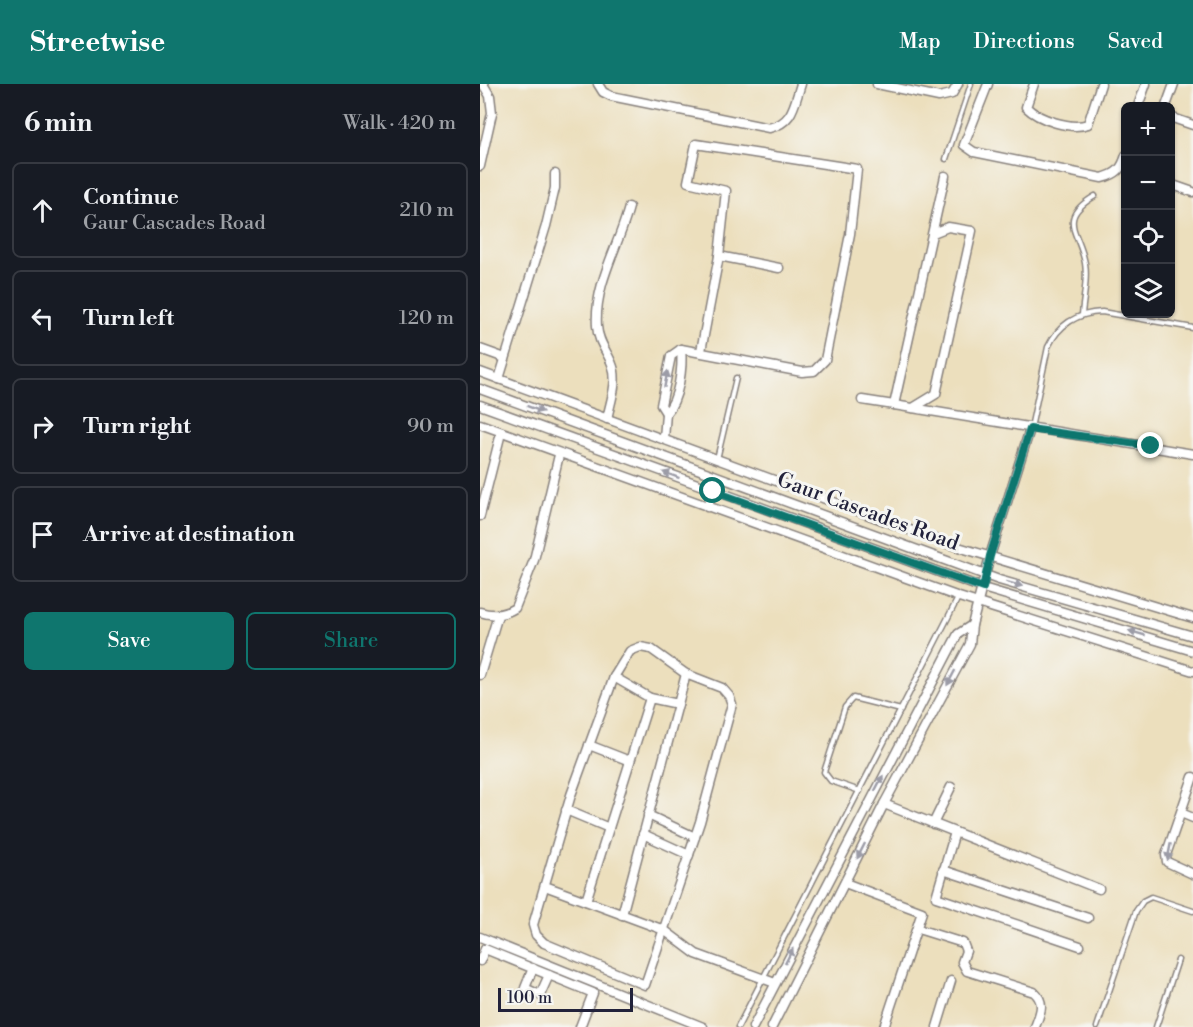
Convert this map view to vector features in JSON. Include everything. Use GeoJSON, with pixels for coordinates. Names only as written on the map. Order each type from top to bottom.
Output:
{"type":"FeatureCollection","features":[{"type":"Feature","properties":{"kind":"street"},"geometry":{"type":"LineString","coordinates":[[480,166],[493,103],[483,84]]}},
{"type":"Feature","properties":{"kind":"street"},"geometry":{"type":"LineString","coordinates":[[598,84],[603,92],[611,96],[769,128],[779,126],[790,118],[801,84]]}},
{"type":"Feature","properties":{"kind":"street"},"geometry":{"type":"LineString","coordinates":[[877,84],[939,97],[952,94],[958,84]]}},
{"type":"Feature","properties":{"kind":"street"},"geometry":{"type":"LineString","coordinates":[[988,84],[964,145],[974,152],[1102,178],[1115,175],[1123,166],[1125,156]]}},
{"type":"Feature","properties":{"kind":"street"},"geometry":{"type":"LineString","coordinates":[[1034,84],[1026,107],[1033,115],[1077,128],[1088,123],[1101,84]]}},
{"type":"Feature","properties":{"kind":"street"},"geometry":{"type":"LineString","coordinates":[[1139,102],[1146,84]]}},
{"type":"Feature","properties":{"kind":"street"},"geometry":{"type":"LineString","coordinates":[[1167,102],[1174,84]]}},
{"type":"Feature","properties":{"kind":"street"},"geometry":{"type":"LineString","coordinates":[[1175,119],[1193,125]]}},
{"type":"Feature","properties":{"kind":"street"},"geometry":{"type":"LineString","coordinates":[[664,440],[666,413],[672,407],[682,361],[681,348],[796,372],[814,372],[821,368],[825,360],[850,234],[857,169],[696,144],[688,182],[726,191],[719,256],[702,351]]}},
{"type":"Feature","properties":{"kind":"street"},"geometry":{"type":"LineString","coordinates":[[499,379],[546,226],[555,188],[555,174]]}},
{"type":"Feature","properties":{"kind":"street"},"geometry":{"type":"LineString","coordinates":[[894,405],[945,176]]}},
{"type":"Feature","properties":{"kind":"street"},"geometry":{"type":"LineString","coordinates":[[1175,186],[1193,192]]}},
{"type":"Feature","properties":{"kind":"street"},"geometry":{"type":"LineString","coordinates":[[606,419],[613,392],[614,368],[599,340],[596,325],[608,262],[620,236],[629,207]]}},
{"type":"Feature","properties":{"kind":"street"},"geometry":{"type":"LineString","coordinates":[[913,408],[936,394],[972,231],[948,227],[933,232]]}},
{"type":"Feature","properties":{"kind":"street"},"geometry":{"type":"LineString","coordinates":[[719,256],[779,268]]}},
{"type":"Feature","properties":{"kind":"street"},"geometry":{"type":"LineString","coordinates":[[480,349],[505,358]]}},
{"type":"Feature","properties":{"kind":"street"},"geometry":{"type":"LineString","coordinates":[[480,372],[945,543],[1193,618]]}},
{"type":"Feature","properties":{"kind":"street","name":"Gaur Cascades Road"},"geometry":{"type":"LineString","coordinates":[[480,389],[986,574],[1193,636]]}},
{"type":"Feature","properties":{"kind":"street"},"geometry":{"type":"LineString","coordinates":[[862,400],[1193,454]]}},
{"type":"Feature","properties":{"kind":"street","name":"Gaur Cascades Road"},"geometry":{"type":"LineString","coordinates":[[480,405],[983,588],[1193,651]]}},
{"type":"Feature","properties":{"kind":"street"},"geometry":{"type":"LineString","coordinates":[[480,424],[559,455],[978,604],[1193,670]]}},
{"type":"Feature","properties":{"kind":"street"},"geometry":{"type":"LineString","coordinates":[[772,1027],[884,804],[970,644],[972,625],[990,556],[1030,429]]}},
{"type":"Feature","properties":{"kind":"street"},"geometry":{"type":"LineString","coordinates":[[480,516],[501,433]]}},
{"type":"Feature","properties":{"kind":"street"},"geometry":{"type":"LineString","coordinates":[[596,448],[602,434]]}},
{"type":"Feature","properties":{"kind":"street"},"geometry":{"type":"LineString","coordinates":[[480,612],[498,615],[508,613],[515,608],[536,552],[559,455]]}},
{"type":"Feature","properties":{"kind":"street"},"geometry":{"type":"LineString","coordinates":[[707,507],[713,491]]}},
{"type":"Feature","properties":{"kind":"street"},"geometry":{"type":"LineString","coordinates":[[480,675],[498,615]]}},
{"type":"Feature","properties":{"kind":"street"},"geometry":{"type":"LineString","coordinates":[[753,1027],[958,634],[972,625]]}},
{"type":"Feature","properties":{"kind":"street"},"geometry":{"type":"LineString","coordinates":[[640,647],[651,649],[686,674],[722,688],[732,704],[695,837],[645,985],[543,943],[536,935],[533,925],[566,810],[614,678],[620,663],[630,651],[640,647]]}},
{"type":"Feature","properties":{"kind":"street"},"geometry":{"type":"LineString","coordinates":[[622,915],[686,674]]}},
{"type":"Feature","properties":{"kind":"street"},"geometry":{"type":"LineString","coordinates":[[614,678],[650,698],[678,704]]}},
{"type":"Feature","properties":{"kind":"street"},"geometry":{"type":"LineString","coordinates":[[586,901],[650,698]]}},
{"type":"Feature","properties":{"kind":"street"},"geometry":{"type":"LineString","coordinates":[[590,745],[630,761]]}},
{"type":"Feature","properties":{"kind":"street"},"geometry":{"type":"LineString","coordinates":[[1193,777],[1166,855],[1167,862],[1193,874]]}},
{"type":"Feature","properties":{"kind":"street"},"geometry":{"type":"LineString","coordinates":[[933,824],[951,788]]}},
{"type":"Feature","properties":{"kind":"street"},"geometry":{"type":"LineString","coordinates":[[884,804],[1099,889]]}},
{"type":"Feature","properties":{"kind":"street"},"geometry":{"type":"LineString","coordinates":[[566,810],[609,828]]}},
{"type":"Feature","properties":{"kind":"street"},"geometry":{"type":"LineString","coordinates":[[1181,813],[1193,818]]}},
{"type":"Feature","properties":{"kind":"street"},"geometry":{"type":"LineString","coordinates":[[648,815],[695,837]]}},
{"type":"Feature","properties":{"kind":"street"},"geometry":{"type":"LineString","coordinates":[[955,832],[936,893],[939,900],[1080,946]]}},
{"type":"Feature","properties":{"kind":"street"},"geometry":{"type":"LineString","coordinates":[[643,834],[689,855]]}},
{"type":"Feature","properties":{"kind":"street"},"geometry":{"type":"LineString","coordinates":[[943,870],[1088,918]]}},
{"type":"Feature","properties":{"kind":"street"},"geometry":{"type":"LineString","coordinates":[[845,883],[918,909],[922,917],[885,1025],[895,1027]]}},
{"type":"Feature","properties":{"kind":"street"},"geometry":{"type":"LineString","coordinates":[[545,886],[663,930],[696,954],[775,983]]}},
{"type":"Feature","properties":{"kind":"street"},"geometry":{"type":"LineString","coordinates":[[820,896],[835,903]]}},
{"type":"Feature","properties":{"kind":"street"},"geometry":{"type":"LineString","coordinates":[[918,929],[963,943],[967,947],[963,968],[967,971],[1034,992],[1040,997],[1042,1007],[1035,1027]]}},
{"type":"Feature","properties":{"kind":"street"},"geometry":{"type":"LineString","coordinates":[[480,937],[703,1027]]}},
{"type":"Feature","properties":{"kind":"street"},"geometry":{"type":"LineString","coordinates":[[480,961],[485,949],[593,993],[580,1027]]}},
{"type":"Feature","properties":{"kind":"street"},"geometry":{"type":"LineString","coordinates":[[532,968],[525,988],[540,995],[549,975]]}},
{"type":"Feature","properties":{"kind":"street"},"geometry":{"type":"LineString","coordinates":[[937,1027],[951,981]]}},
{"type":"Feature","properties":{"kind":"lane"},"geometry":{"type":"LineString","coordinates":[[946,159],[971,84]]}},
{"type":"Feature","properties":{"kind":"lane"},"geometry":{"type":"LineString","coordinates":[[1082,315],[1085,264],[1080,244],[1071,227],[1074,213],[1095,196]]}},
{"type":"Feature","properties":{"kind":"lane"},"geometry":{"type":"LineString","coordinates":[[1030,429],[1048,347],[1054,335],[1070,320],[1091,312],[1120,313],[1193,328]]}},
{"type":"Feature","properties":{"kind":"lane"},"geometry":{"type":"LineString","coordinates":[[717,459],[736,378]]}},
{"type":"Feature","properties":{"kind":"lane"},"geometry":{"type":"LineString","coordinates":[[738,1027],[959,597]]}},
{"type":"Feature","properties":{"kind":"lane"},"geometry":{"type":"LineString","coordinates":[[860,791],[831,781],[824,772],[845,707],[853,698],[901,710]]}},
{"type":"Feature","properties":{"kind":"lane"},"geometry":{"type":"LineString","coordinates":[[1097,1027],[1136,911],[1143,901],[1151,897],[1193,911]]}},
{"type":"Feature","properties":{"kind":"lane"},"geometry":{"type":"LineString","coordinates":[[1156,1027],[1178,960]]}},
{"type":"Feature","properties":{"kind":"route"},"geometry":{"type":"LineString","coordinates":[[713,491],[983,588],[990,556],[1030,429],[1151,446]]}}]}
